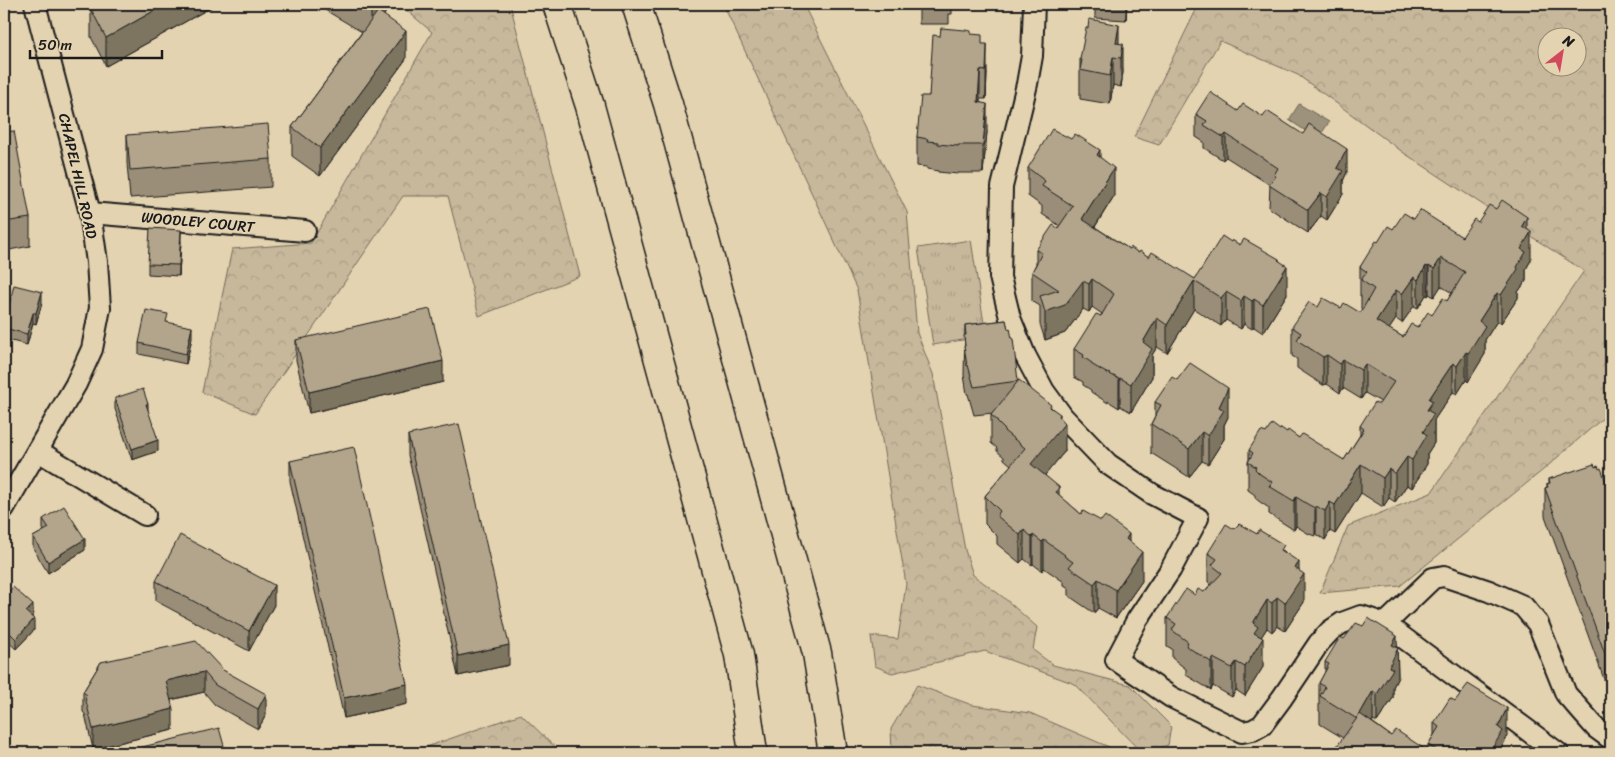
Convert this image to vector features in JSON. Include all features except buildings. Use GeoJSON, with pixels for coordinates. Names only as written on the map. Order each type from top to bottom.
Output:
{"type":"FeatureCollection","features":[{"type":"Feature","properties":{"kind":"highway"},"geometry":{"type":"LineString","coordinates":[[557,4],[590,106],[739,655],[753,753]]}},
{"type":"Feature","properties":{"kind":"highway"},"geometry":{"type":"LineString","coordinates":[[636,4],[668,104],[814,643],[833,753]]}},
{"type":"Feature","properties":{"kind":"street","name":"CHAPEL HILL ROAD"},"geometry":{"type":"LineString","coordinates":[[4,508],[76,384],[92,349],[100,308],[97,262],[90,213],[35,4]]}},
{"type":"Feature","properties":{"kind":"street"},"geometry":{"type":"LineString","coordinates":[[1034,4],[1032,56],[1002,187],[1000,277],[1010,318],[1025,355],[1044,391],[1063,417],[1108,464],[1152,494],[1198,518],[1171,569],[1137,620],[1116,660],[1171,697],[1242,732],[1262,725],[1319,643],[1330,631],[1342,623],[1361,616],[1385,624],[1558,753]]}},
{"type":"Feature","properties":{"kind":"street","name":"WOODLEY COURT"},"geometry":{"type":"LineString","coordinates":[[90,213],[305,231]]}},
{"type":"Feature","properties":{"kind":"street"},"geometry":{"type":"LineString","coordinates":[[38,451],[145,515]]}},
{"type":"Feature","properties":{"kind":"street"},"geometry":{"type":"LineString","coordinates":[[1385,624],[1433,578],[1444,576],[1489,591],[1523,606],[1538,624],[1566,694],[1596,728],[1611,739]]}},
{"type":"Feature","properties":{"kind":"green space"},"geometry":{"type":"Polygon","coordinates":[[[399,4],[510,4],[580,276],[479,316],[448,196],[403,196],[255,414],[202,392],[232,249],[311,243],[432,32],[399,4]]]}},
{"type":"Feature","properties":{"kind":"green space"},"geometry":{"type":"Polygon","coordinates":[[[723,4],[803,4],[907,212],[917,333],[933,374],[965,550],[973,575],[1003,597],[1037,627],[1033,650],[1053,665],[1130,685],[1171,726],[1168,745],[1142,753],[1075,684],[985,651],[892,673],[875,666],[871,636],[898,639],[906,584],[857,290],[723,4]]]}},
{"type":"Feature","properties":{"kind":"green space"},"geometry":{"type":"Polygon","coordinates":[[[1199,4],[1611,4],[1611,411],[1543,470],[1400,586],[1320,593],[1348,526],[1431,493],[1584,271],[1404,153],[1298,75],[1220,41],[1159,145],[1134,137],[1199,4]]]}},
{"type":"Feature","properties":{"kind":"green space"},"geometry":{"type":"Polygon","coordinates":[[[971,240],[986,336],[933,345],[918,248],[971,240]]]}},
{"type":"Feature","properties":{"kind":"green space"},"geometry":{"type":"Polygon","coordinates":[[[917,685],[972,705],[1030,713],[1123,753],[892,753],[891,729],[917,685]]]}},
{"type":"Feature","properties":{"kind":"green space"},"geometry":{"type":"Polygon","coordinates":[[[521,714],[561,753],[409,753],[521,714]]]}},
{"type":"Feature","properties":{"kind":"shaded area"},"geometry":{"type":"Polygon","coordinates":[[[1299,104],[1329,122],[1318,139],[1289,120],[1299,104]]]}}]}
